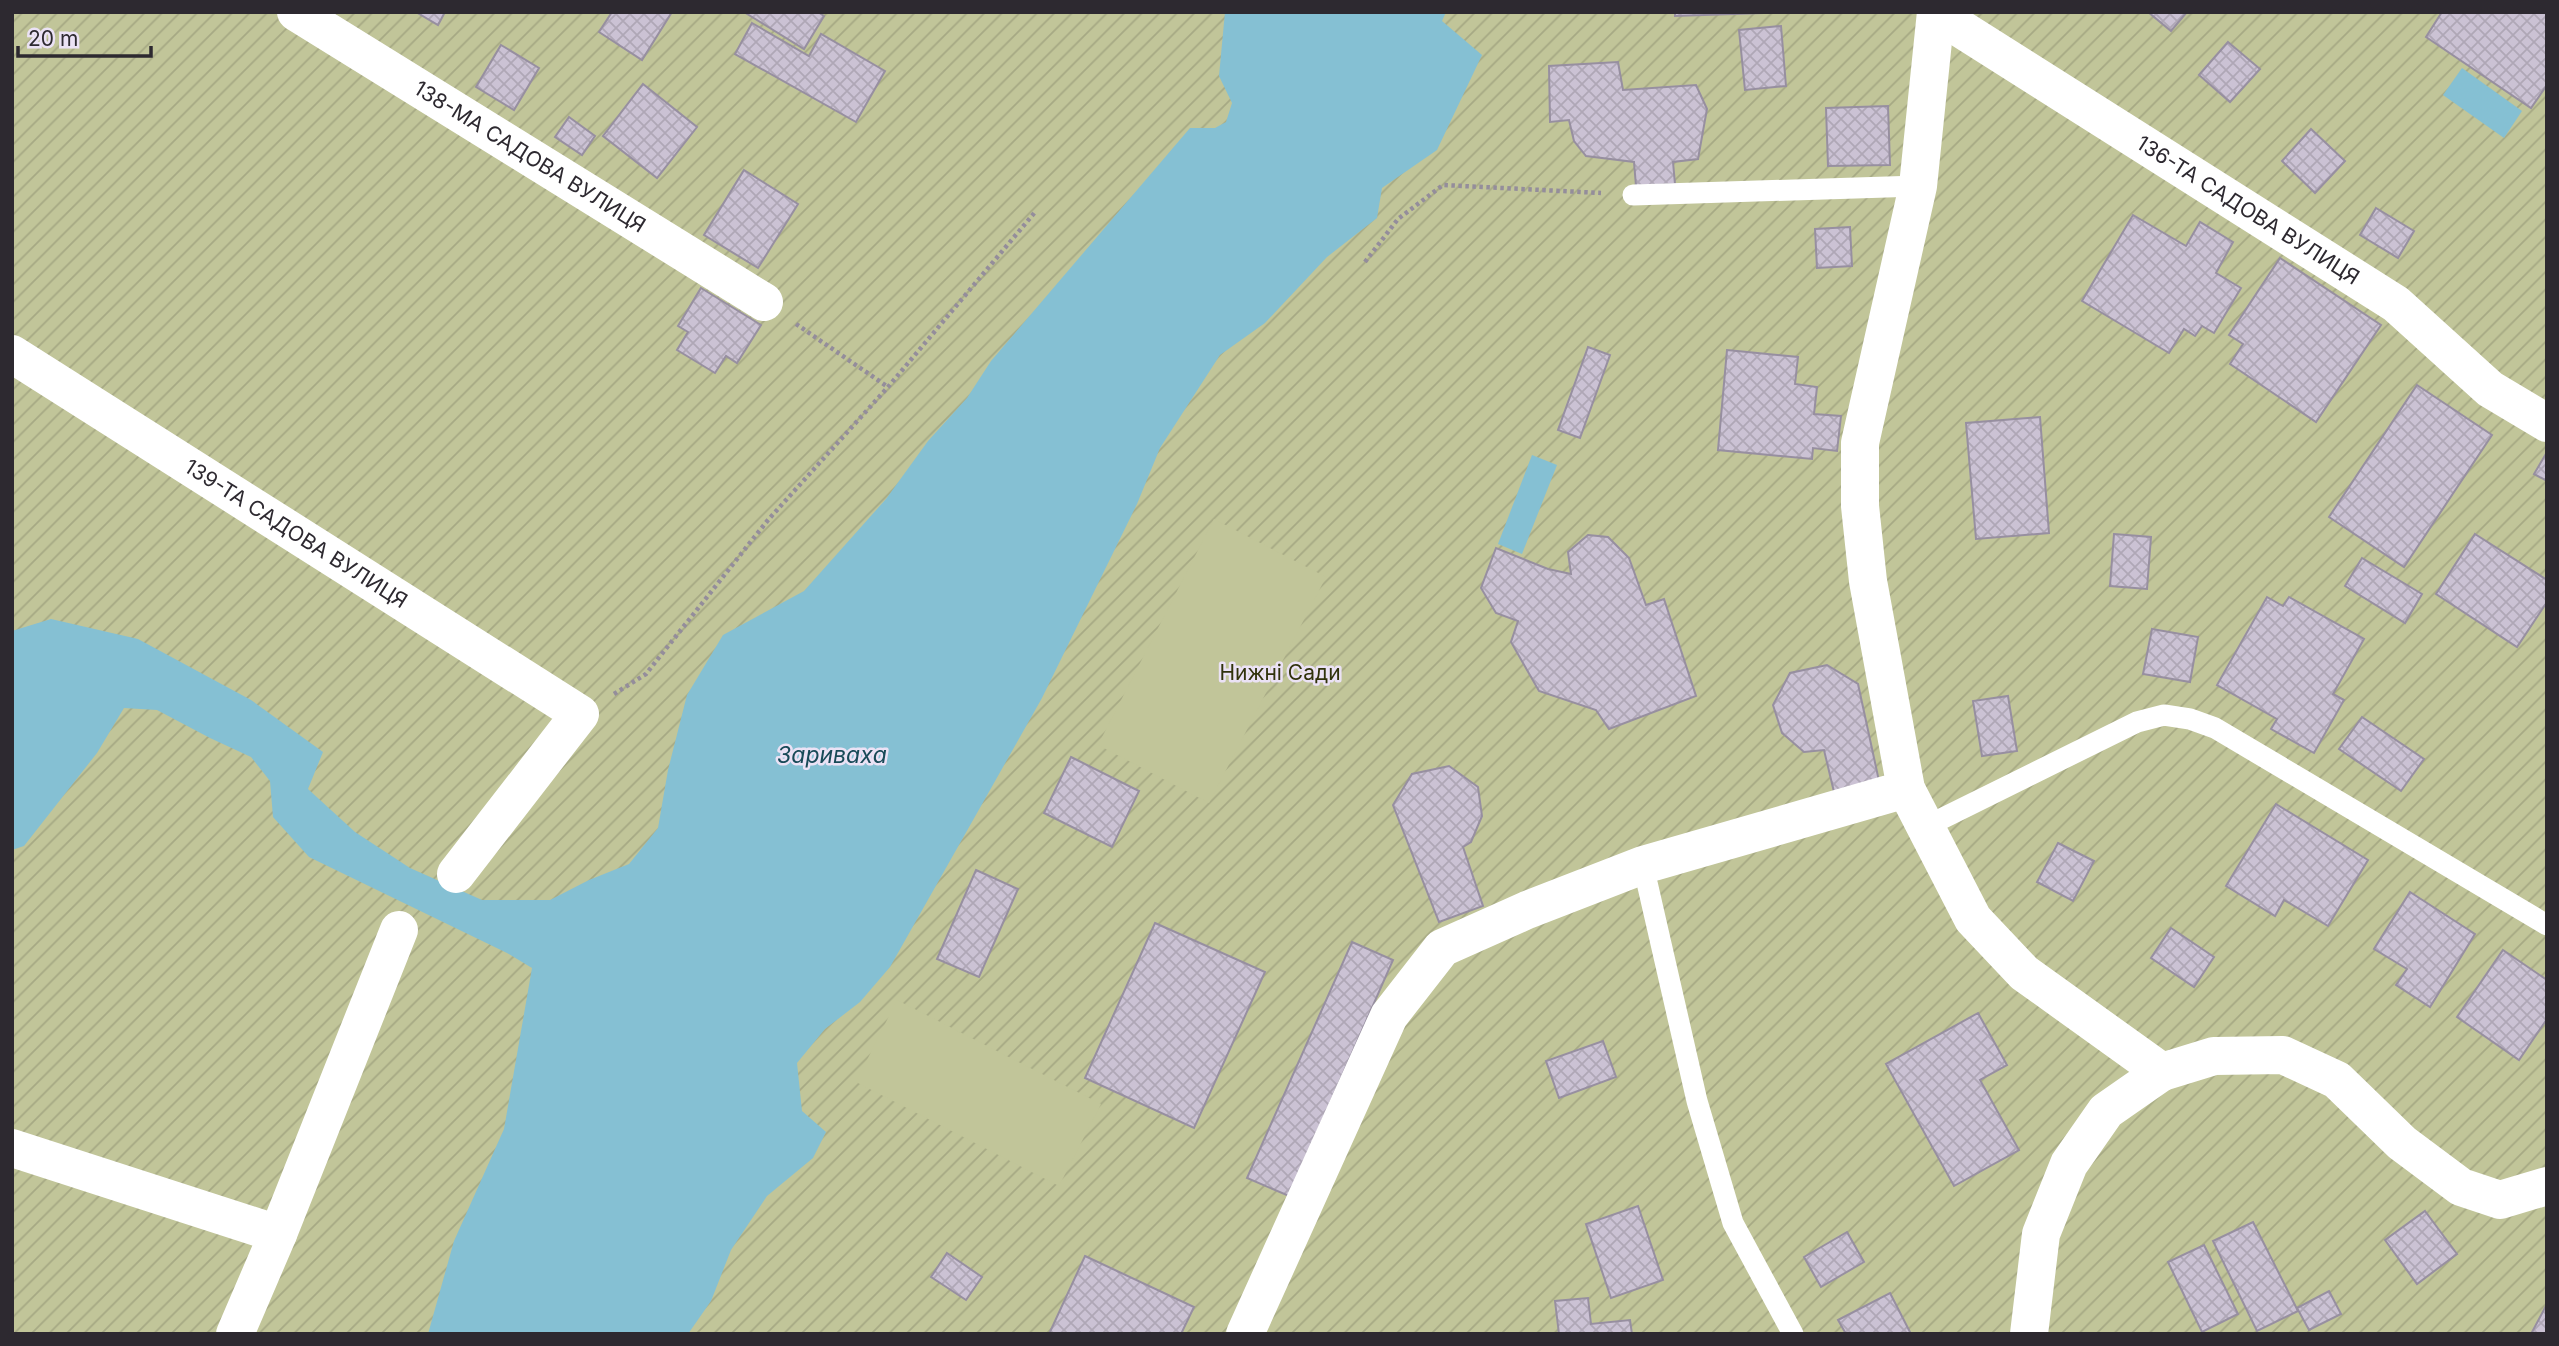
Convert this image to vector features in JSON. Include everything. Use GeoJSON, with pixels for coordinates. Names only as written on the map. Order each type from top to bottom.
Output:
{"type":"FeatureCollection","features":[{"type":"Feature","properties":{"kind":"street","name":"138-МА САДОВА ВУЛИЦЯ"},"geometry":{"type":"LineString","coordinates":[[296,12],[764,302]]}},
{"type":"Feature","properties":{"kind":"street"},"geometry":{"type":"LineString","coordinates":[[1936,13],[1918,186],[1860,443],[1860,506],[1868,581],[1906,789],[1973,919],[2024,973],[2162,1072]]}},
{"type":"Feature","properties":{"kind":"street","name":"136-ТА САДОВА ВУЛИЦЯ"},"geometry":{"type":"LineString","coordinates":[[1936,13],[2396,304],[2490,389],[2547,423]]}},
{"type":"Feature","properties":{"kind":"street","name":"139-ТА САДОВА ВУЛИЦЯ"},"geometry":{"type":"LineString","coordinates":[[12,354],[580,714]]}},
{"type":"Feature","properties":{"kind":"street"},"geometry":{"type":"LineString","coordinates":[[456,874],[580,714]]}},
{"type":"Feature","properties":{"kind":"street"},"geometry":{"type":"LineString","coordinates":[[1245,1334],[1389,1016],[1442,948],[1527,910],[1643,865],[1906,789]]}},
{"type":"Feature","properties":{"kind":"street"},"geometry":{"type":"LineString","coordinates":[[235,1334],[400,930]]}},
{"type":"Feature","properties":{"kind":"street"},"geometry":{"type":"LineString","coordinates":[[2035,1325],[2041,1234],[2069,1164],[2106,1111],[2162,1072],[2214,1056],[2283,1055],[2337,1080],[2402,1143],[2461,1187],[2500,1200],[2547,1186]]}},
{"type":"Feature","properties":{"kind":"street"},"geometry":{"type":"LineString","coordinates":[[12,1148],[278,1234]]}},
{"type":"Feature","properties":{"kind":"lane"},"geometry":{"type":"LineString","coordinates":[[1633,195],[1918,186]]}},
{"type":"Feature","properties":{"kind":"lane"},"geometry":{"type":"LineString","coordinates":[[1925,827],[2137,722],[2164,715],[2190,719],[2215,729],[2547,925]]}},
{"type":"Feature","properties":{"kind":"lane"},"geometry":{"type":"LineString","coordinates":[[1643,865],[1697,1101],[1733,1223],[1793,1334]]}},
{"type":"Feature","properties":{"kind":"path"},"geometry":{"type":"LineString","coordinates":[[1365,262],[1398,219],[1443,185],[1633,195]]}},
{"type":"Feature","properties":{"kind":"path"},"geometry":{"type":"LineString","coordinates":[[580,714],[646,674],[768,520],[888,387],[1036,211]]}},
{"type":"Feature","properties":{"kind":"path"},"geometry":{"type":"LineString","coordinates":[[764,302],[888,387]]}},
{"type":"Feature","properties":{"kind":"green space","name":"Нижні Сади"},"geometry":{"type":"Polygon","coordinates":[[[12,12],[2547,12],[2547,1334],[12,1334],[12,12]]]}},
{"type":"Feature","properties":{"kind":"green space"},"geometry":{"type":"Polygon","coordinates":[[[1214,519],[1326,577],[1209,803],[1098,745],[1214,519]]]}},
{"type":"Feature","properties":{"kind":"green space"},"geometry":{"type":"Polygon","coordinates":[[[897,1000],[1101,1104],[1059,1186],[856,1082],[897,1000]]]}},
{"type":"Feature","properties":{"kind":"water","name":"Зариваха"},"geometry":{"type":"Polygon","coordinates":[[[1225,12],[1446,12],[1442,21],[1482,55],[1437,150],[1382,188],[1377,218],[1327,257],[1265,323],[1220,355],[1160,448],[1137,504],[1042,698],[890,967],[860,1002],[825,1029],[797,1063],[802,1111],[826,1132],[813,1158],[767,1196],[731,1250],[711,1301],[688,1334],[428,1334],[454,1241],[504,1129],[532,968],[507,953],[309,857],[273,817],[270,781],[251,757],[157,710],[124,708],[97,753],[24,846],[12,850],[12,631],[51,619],[138,639],[251,700],[323,752],[308,789],[355,832],[410,868],[482,900],[550,900],[629,864],[658,828],[668,770],[687,695],[723,635],[804,591],[886,499],[928,441],[967,398],[991,361],[1190,128],[1215,128],[1226,122],[1232,103],[1219,76],[1225,12]]]}},
{"type":"Feature","properties":{"kind":"water"},"geometry":{"type":"Polygon","coordinates":[[[2462,68],[2522,111],[2504,138],[2443,95],[2462,68]]]}},
{"type":"Feature","properties":{"kind":"water"},"geometry":{"type":"Polygon","coordinates":[[[1532,455],[1557,465],[1522,554],[1498,544],[1532,455]]]}},
{"type":"Feature","properties":{"kind":"building"},"geometry":{"type":"Polygon","coordinates":[[[416,12],[445,12],[438,25],[416,12]]]}},
{"type":"Feature","properties":{"kind":"building"},"geometry":{"type":"Polygon","coordinates":[[[612,12],[672,12],[642,60],[599,32],[612,12]]]}},
{"type":"Feature","properties":{"kind":"building"},"geometry":{"type":"Polygon","coordinates":[[[744,12],[818,12],[824,16],[804,49],[744,12]]]}},
{"type":"Feature","properties":{"kind":"building"},"geometry":{"type":"Polygon","coordinates":[[[1675,12],[1763,12],[1763,13],[1675,16],[1675,12]]]}},
{"type":"Feature","properties":{"kind":"building"},"geometry":{"type":"Polygon","coordinates":[[[2148,12],[2187,12],[2171,31],[2148,12]]]}},
{"type":"Feature","properties":{"kind":"building"},"geometry":{"type":"Polygon","coordinates":[[[2442,12],[2547,12],[2547,85],[2531,108],[2426,37],[2442,12]]]}},
{"type":"Feature","properties":{"kind":"building"},"geometry":{"type":"Polygon","coordinates":[[[752,23],[809,56],[821,34],[885,71],[856,122],[735,54],[752,23]]]}},
{"type":"Feature","properties":{"kind":"building"},"geometry":{"type":"Polygon","coordinates":[[[1781,26],[1786,86],[1745,90],[1739,30],[1781,26]]]}},
{"type":"Feature","properties":{"kind":"building"},"geometry":{"type":"Polygon","coordinates":[[[2228,42],[2260,69],[2230,102],[2199,75],[2228,42]]]}},
{"type":"Feature","properties":{"kind":"building"},"geometry":{"type":"Polygon","coordinates":[[[501,45],[539,68],[514,110],[476,87],[501,45]]]}},
{"type":"Feature","properties":{"kind":"building"},"geometry":{"type":"Polygon","coordinates":[[[1618,62],[1623,90],[1696,85],[1707,109],[1698,159],[1673,162],[1675,184],[1636,186],[1634,162],[1586,156],[1574,141],[1569,120],[1550,122],[1549,66],[1618,62]]]}},
{"type":"Feature","properties":{"kind":"building"},"geometry":{"type":"Polygon","coordinates":[[[643,84],[697,127],[657,178],[603,136],[643,84]]]}},
{"type":"Feature","properties":{"kind":"building"},"geometry":{"type":"Polygon","coordinates":[[[1888,106],[1890,165],[1828,166],[1826,108],[1888,106]]]}},
{"type":"Feature","properties":{"kind":"building"},"geometry":{"type":"Polygon","coordinates":[[[569,117],[595,136],[582,155],[555,137],[569,117]]]}},
{"type":"Feature","properties":{"kind":"building"},"geometry":{"type":"Polygon","coordinates":[[[2311,129],[2345,161],[2315,193],[2282,161],[2311,129]]]}},
{"type":"Feature","properties":{"kind":"building"},"geometry":{"type":"Polygon","coordinates":[[[744,170],[798,204],[758,268],[704,235],[744,170]]]}},
{"type":"Feature","properties":{"kind":"building"},"geometry":{"type":"Polygon","coordinates":[[[2376,208],[2414,231],[2398,258],[2360,235],[2376,208]]]}},
{"type":"Feature","properties":{"kind":"building"},"geometry":{"type":"Polygon","coordinates":[[[2133,215],[2186,246],[2200,222],[2233,242],[2216,273],[2241,288],[2214,333],[2202,326],[2195,336],[2184,329],[2169,353],[2082,301],[2133,215]]]}},
{"type":"Feature","properties":{"kind":"building"},"geometry":{"type":"Polygon","coordinates":[[[1850,227],[1852,266],[1817,268],[1815,229],[1850,227]]]}},
{"type":"Feature","properties":{"kind":"building"},"geometry":{"type":"Polygon","coordinates":[[[2280,258],[2381,325],[2316,422],[2230,364],[2243,344],[2229,335],[2280,258]]]}},
{"type":"Feature","properties":{"kind":"building"},"geometry":{"type":"Polygon","coordinates":[[[701,288],[761,325],[737,363],[726,356],[715,373],[677,350],[688,332],[678,326],[701,288]]]}},
{"type":"Feature","properties":{"kind":"building"},"geometry":{"type":"Polygon","coordinates":[[[1588,347],[1610,355],[1580,438],[1558,430],[1588,347]]]}},
{"type":"Feature","properties":{"kind":"building"},"geometry":{"type":"Polygon","coordinates":[[[1727,350],[1798,357],[1795,384],[1817,387],[1814,414],[1841,416],[1837,451],[1813,448],[1812,459],[1718,450],[1727,350]]]}},
{"type":"Feature","properties":{"kind":"building"},"geometry":{"type":"Polygon","coordinates":[[[2417,385],[2492,435],[2404,567],[2329,517],[2417,385]]]}},
{"type":"Feature","properties":{"kind":"building"},"geometry":{"type":"Polygon","coordinates":[[[2040,417],[2049,533],[1976,539],[1966,423],[2040,417]]]}},
{"type":"Feature","properties":{"kind":"building"},"geometry":{"type":"Polygon","coordinates":[[[2547,452],[2547,481],[2534,474],[2547,452]]]}},
{"type":"Feature","properties":{"kind":"building"},"geometry":{"type":"Polygon","coordinates":[[[2114,534],[2151,537],[2147,589],[2110,586],[2114,534]]]}},
{"type":"Feature","properties":{"kind":"building"},"geometry":{"type":"Polygon","coordinates":[[[2475,534],[2547,580],[2547,602],[2517,647],[2436,594],[2475,534]]]}},
{"type":"Feature","properties":{"kind":"building"},"geometry":{"type":"Polygon","coordinates":[[[1588,535],[1608,537],[1629,558],[1646,605],[1664,599],[1696,696],[1609,729],[1596,710],[1539,691],[1511,642],[1518,621],[1496,613],[1481,588],[1496,548],[1548,569],[1571,574],[1568,552],[1588,535]]]}},
{"type":"Feature","properties":{"kind":"building"},"geometry":{"type":"Polygon","coordinates":[[[2362,558],[2422,594],[2405,623],[2345,586],[2362,558]]]}},
{"type":"Feature","properties":{"kind":"building"},"geometry":{"type":"Polygon","coordinates":[[[2267,597],[2283,606],[2289,597],[2364,639],[2333,694],[2344,700],[2314,753],[2271,729],[2277,719],[2217,685],[2267,597]]]}},
{"type":"Feature","properties":{"kind":"building"},"geometry":{"type":"Polygon","coordinates":[[[2152,629],[2198,637],[2190,682],[2143,674],[2152,629]]]}},
{"type":"Feature","properties":{"kind":"building"},"geometry":{"type":"Polygon","coordinates":[[[1827,665],[1858,684],[1879,781],[1834,792],[1824,750],[1804,752],[1782,733],[1773,705],[1790,673],[1827,665]]]}},
{"type":"Feature","properties":{"kind":"building"},"geometry":{"type":"Polygon","coordinates":[[[2008,696],[2017,751],[1982,756],[1973,701],[2008,696]]]}},
{"type":"Feature","properties":{"kind":"building"},"geometry":{"type":"Polygon","coordinates":[[[2362,717],[2424,759],[2401,791],[2339,749],[2362,717]]]}},
{"type":"Feature","properties":{"kind":"building"},"geometry":{"type":"Polygon","coordinates":[[[1071,757],[1139,791],[1112,847],[1044,813],[1071,757]]]}},
{"type":"Feature","properties":{"kind":"building"},"geometry":{"type":"Polygon","coordinates":[[[1449,766],[1478,787],[1482,816],[1471,842],[1463,847],[1483,906],[1439,922],[1393,805],[1412,774],[1449,766]]]}},
{"type":"Feature","properties":{"kind":"building"},"geometry":{"type":"Polygon","coordinates":[[[2276,804],[2368,860],[2328,926],[2284,900],[2275,916],[2226,886],[2276,804]]]}},
{"type":"Feature","properties":{"kind":"building"},"geometry":{"type":"Polygon","coordinates":[[[2058,843],[2094,861],[2073,901],[2037,882],[2058,843]]]}},
{"type":"Feature","properties":{"kind":"building"},"geometry":{"type":"Polygon","coordinates":[[[976,870],[1018,889],[979,977],[937,959],[976,870]]]}},
{"type":"Feature","properties":{"kind":"building"},"geometry":{"type":"Polygon","coordinates":[[[2410,892],[2475,934],[2430,1007],[2396,985],[2407,969],[2374,949],[2410,892]]]}},
{"type":"Feature","properties":{"kind":"building"},"geometry":{"type":"Polygon","coordinates":[[[1155,923],[1265,972],[1194,1128],[1085,1078],[1155,923]]]}},
{"type":"Feature","properties":{"kind":"building"},"geometry":{"type":"Polygon","coordinates":[[[2171,928],[2214,957],[2194,987],[2151,958],[2171,928]]]}},
{"type":"Feature","properties":{"kind":"building"},"geometry":{"type":"Polygon","coordinates":[[[1352,942],[1393,960],[1289,1196],[1247,1178],[1352,942]]]}},
{"type":"Feature","properties":{"kind":"building"},"geometry":{"type":"Polygon","coordinates":[[[2503,950],[2547,980],[2547,1019],[2519,1060],[2457,1017],[2503,950]]]}},
{"type":"Feature","properties":{"kind":"building"},"geometry":{"type":"Polygon","coordinates":[[[1978,1013],[2007,1065],[1980,1080],[2019,1150],[1954,1186],[1886,1064],[1978,1013]]]}},
{"type":"Feature","properties":{"kind":"building"},"geometry":{"type":"Polygon","coordinates":[[[1603,1041],[1616,1077],[1559,1098],[1546,1061],[1603,1041]]]}},
{"type":"Feature","properties":{"kind":"building"},"geometry":{"type":"Polygon","coordinates":[[[1638,1206],[1663,1280],[1611,1298],[1586,1224],[1638,1206]]]}},
{"type":"Feature","properties":{"kind":"building"},"geometry":{"type":"Polygon","coordinates":[[[2425,1211],[2457,1254],[2417,1284],[2385,1240],[2425,1211]]]}},
{"type":"Feature","properties":{"kind":"building"},"geometry":{"type":"Polygon","coordinates":[[[2253,1222],[2298,1311],[2257,1331],[2213,1241],[2253,1222]]]}},
{"type":"Feature","properties":{"kind":"building"},"geometry":{"type":"Polygon","coordinates":[[[1847,1232],[1864,1262],[1821,1287],[1804,1257],[1847,1232]]]}},
{"type":"Feature","properties":{"kind":"building"},"geometry":{"type":"Polygon","coordinates":[[[2204,1245],[2238,1314],[2202,1332],[2168,1262],[2204,1245]]]}},
{"type":"Feature","properties":{"kind":"building"},"geometry":{"type":"Polygon","coordinates":[[[947,1253],[982,1277],[966,1300],[931,1277],[947,1253]]]}},
{"type":"Feature","properties":{"kind":"building"},"geometry":{"type":"Polygon","coordinates":[[[1085,1256],[1194,1307],[1181,1334],[1049,1334],[1085,1256]]]}},
{"type":"Feature","properties":{"kind":"building"},"geometry":{"type":"Polygon","coordinates":[[[2329,1291],[2341,1314],[2309,1330],[2297,1308],[2329,1291]]]}},
{"type":"Feature","properties":{"kind":"building"},"geometry":{"type":"Polygon","coordinates":[[[1890,1293],[1911,1334],[1846,1334],[1838,1320],[1890,1293]]]}},
{"type":"Feature","properties":{"kind":"building"},"geometry":{"type":"Polygon","coordinates":[[[1588,1298],[1591,1324],[1630,1320],[1632,1334],[1559,1334],[1555,1301],[1588,1298]]]}},
{"type":"Feature","properties":{"kind":"building"},"geometry":{"type":"Polygon","coordinates":[[[2547,1304],[2547,1334],[2531,1334],[2547,1304]]]}}]}
